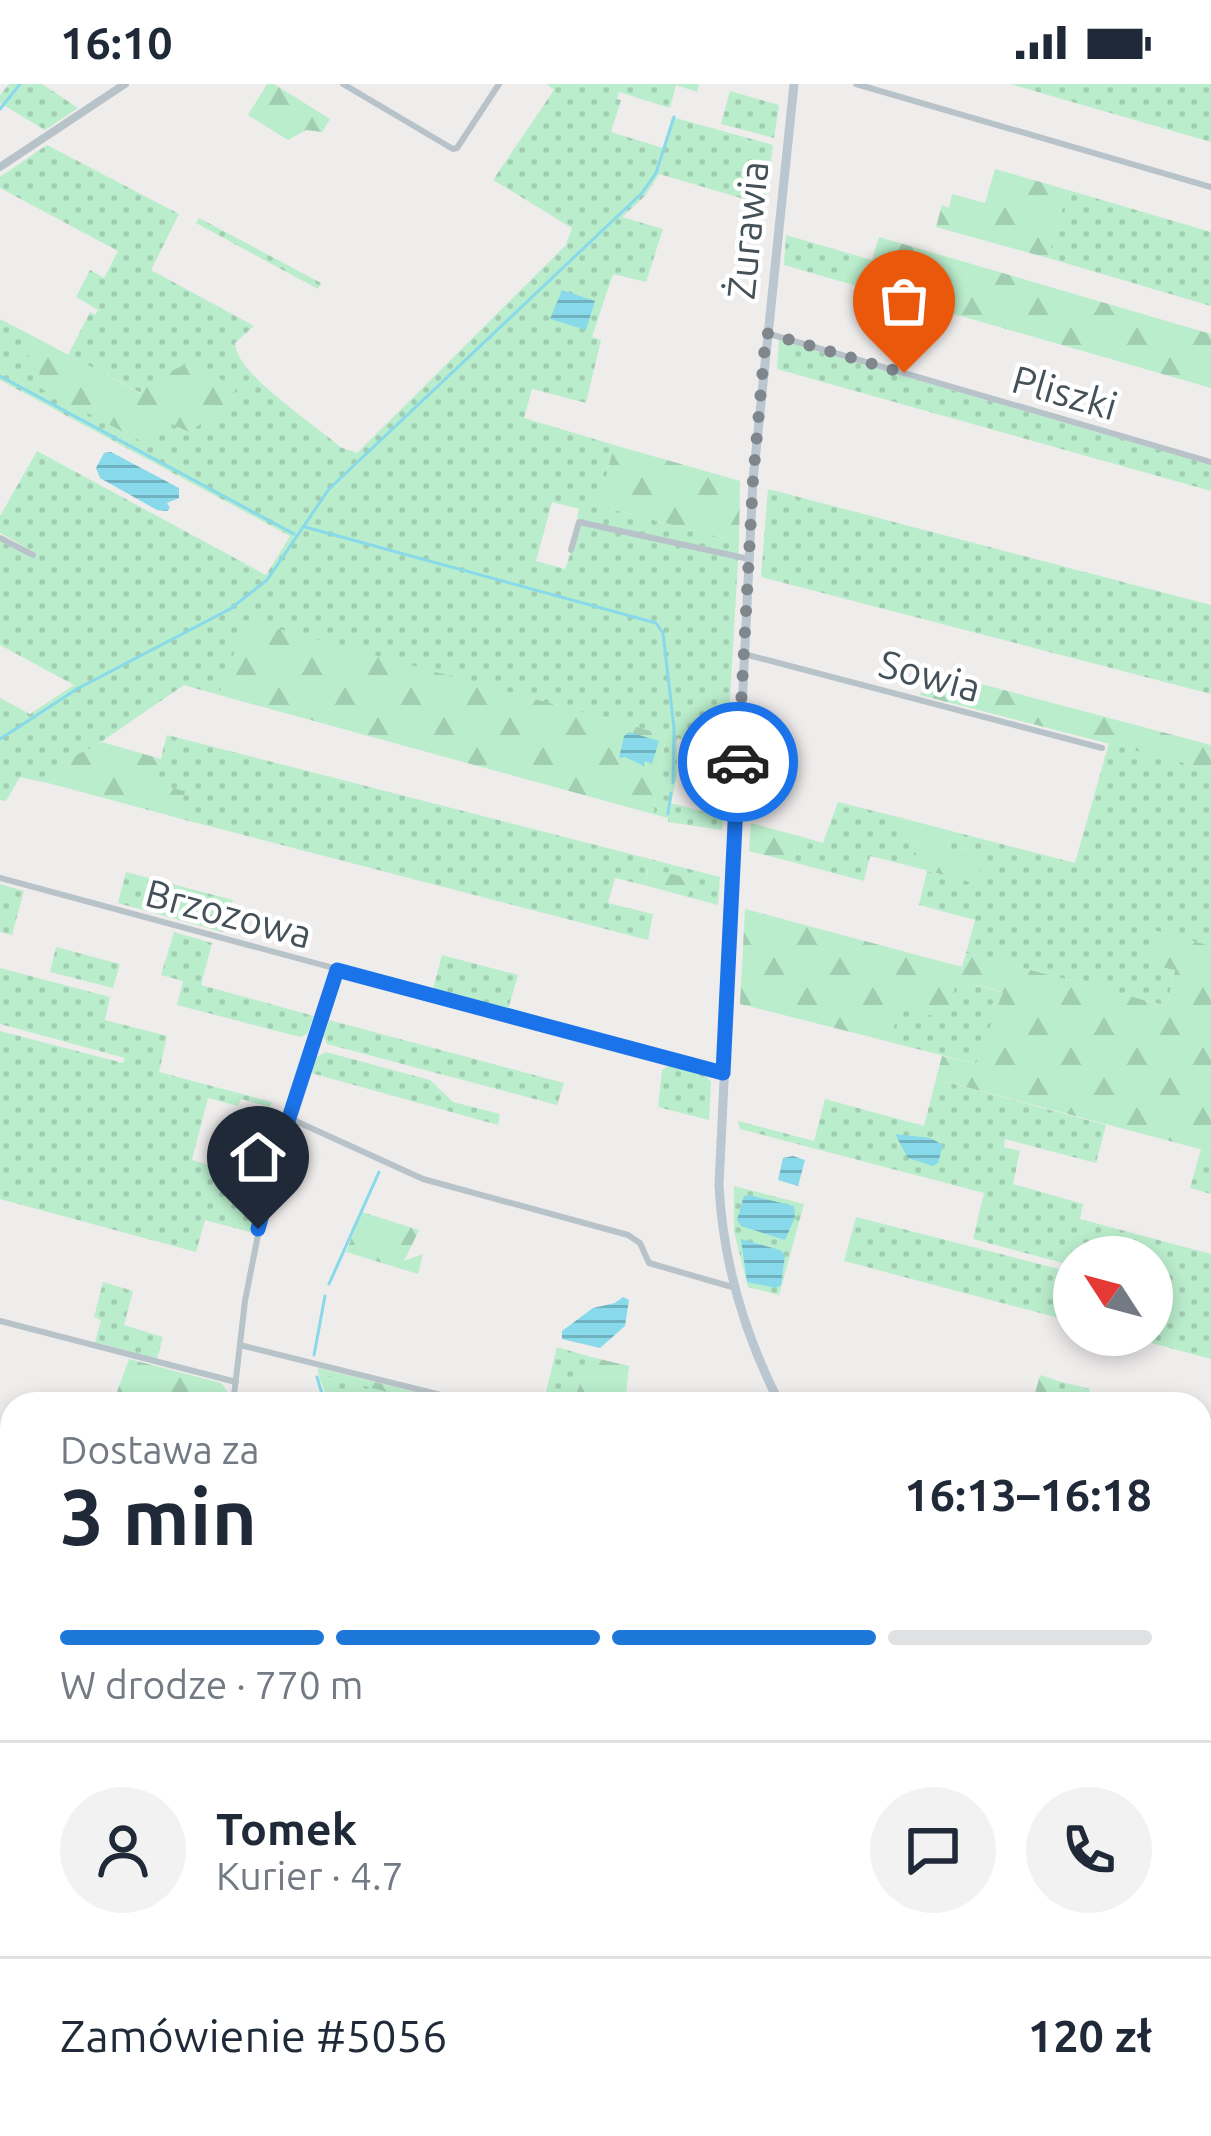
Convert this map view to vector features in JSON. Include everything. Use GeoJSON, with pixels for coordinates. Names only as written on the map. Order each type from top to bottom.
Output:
{"type":"FeatureCollection","features":[{"type":"Feature","properties":{"kind":"main road","name":"Żurawia"},"geometry":{"type":"LineString","coordinates":[[774,1392],[733,1287],[719,1184],[749,560],[766,333],[794,84]]}},
{"type":"Feature","properties":{"kind":"street"},"geometry":{"type":"LineString","coordinates":[[2,163],[125,84]]}},
{"type":"Feature","properties":{"kind":"street"},"geometry":{"type":"LineString","coordinates":[[343,84],[453,149],[500,84]]}},
{"type":"Feature","properties":{"kind":"street"},"geometry":{"type":"LineString","coordinates":[[856,84],[1211,188]]}},
{"type":"Feature","properties":{"kind":"street","name":"Pliszki"},"geometry":{"type":"LineString","coordinates":[[766,333],[1211,462]]}},
{"type":"Feature","properties":{"kind":"street"},"geometry":{"type":"LineString","coordinates":[[571,550],[579,522],[749,560]]}},
{"type":"Feature","properties":{"kind":"street"},"geometry":{"type":"LineString","coordinates":[[0,538],[32,555]]}},
{"type":"Feature","properties":{"kind":"street","name":"Sowia"},"geometry":{"type":"LineString","coordinates":[[744,654],[1102,748]]}},
{"type":"Feature","properties":{"kind":"street","name":"Brzozowa"},"geometry":{"type":"LineString","coordinates":[[0,878],[723,1073]]}},
{"type":"Feature","properties":{"kind":"street"},"geometry":{"type":"LineString","coordinates":[[235,1392],[265,1199],[337,970]]}},
{"type":"Feature","properties":{"kind":"street"},"geometry":{"type":"LineString","coordinates":[[289,1118],[423,1179],[628,1235],[640,1243],[650,1263],[733,1287]]}},
{"type":"Feature","properties":{"kind":"street"},"geometry":{"type":"LineString","coordinates":[[0,1321],[236,1382]]}},
{"type":"Feature","properties":{"kind":"street"},"geometry":{"type":"LineString","coordinates":[[240,1345],[429,1392]]}},
{"type":"Feature","properties":{"kind":"green space"},"geometry":{"type":"Polygon","coordinates":[[[9,84],[42,84],[78,108],[45,130],[0,103],[9,84]]]}},
{"type":"Feature","properties":{"kind":"green space"},"geometry":{"type":"Polygon","coordinates":[[[267,84],[330,119],[322,132],[306,130],[288,140],[248,115],[267,84]]]}},
{"type":"Feature","properties":{"kind":"green space"},"geometry":{"type":"Polygon","coordinates":[[[547,84],[699,84],[697,92],[676,85],[670,108],[619,92],[611,132],[663,148],[672,117],[773,145],[765,205],[659,174],[645,196],[622,217],[663,229],[646,282],[613,274],[592,337],[601,340],[586,403],[532,389],[524,418],[614,445],[599,506],[739,542],[727,751],[677,738],[671,803],[723,817],[722,830],[668,822],[653,814],[666,735],[246,621],[219,695],[184,685],[85,753],[69,759],[52,784],[20,777],[6,801],[0,800],[0,698],[30,714],[74,685],[0,645],[0,541],[32,558],[36,553],[0,533],[0,516],[37,451],[266,575],[290,536],[0,380],[0,319],[31,335],[23,350],[39,364],[41,374],[149,445],[163,419],[141,393],[68,355],[90,312],[95,315],[98,310],[76,297],[90,270],[104,278],[118,251],[0,188],[0,177],[47,145],[179,214],[151,270],[254,326],[235,343],[248,370],[340,447],[357,453],[566,245],[572,228],[493,180],[554,90],[547,84]],[[552,502],[536,561],[565,569],[582,520],[577,518],[579,509],[552,502]]]}},
{"type":"Feature","properties":{"kind":"green space"},"geometry":{"type":"Polygon","coordinates":[[[1010,84],[1211,84],[1211,142],[1010,84]]]}},
{"type":"Feature","properties":{"kind":"green space"},"geometry":{"type":"Polygon","coordinates":[[[730,91],[779,105],[774,138],[721,124],[730,91]]]}},
{"type":"Feature","properties":{"kind":"green space"},"geometry":{"type":"Polygon","coordinates":[[[995,169],[1068,190],[1048,258],[936,227],[942,205],[949,208],[952,194],[985,203],[995,169]]]}},
{"type":"Feature","properties":{"kind":"green space"},"geometry":{"type":"Polygon","coordinates":[[[1068,190],[1211,232],[1211,306],[1048,258],[1068,190]]]}},
{"type":"Feature","properties":{"kind":"green space"},"geometry":{"type":"Polygon","coordinates":[[[199,218],[321,283],[318,289],[196,223],[199,218]]]}},
{"type":"Feature","properties":{"kind":"green space"},"geometry":{"type":"Polygon","coordinates":[[[786,235],[851,254],[843,282],[784,265],[786,235]]]}},
{"type":"Feature","properties":{"kind":"green space"},"geometry":{"type":"Polygon","coordinates":[[[879,237],[1211,334],[1211,388],[843,282],[851,254],[872,260],[879,237]]]}},
{"type":"Feature","properties":{"kind":"green space"},"geometry":{"type":"Polygon","coordinates":[[[31,335],[140,393],[189,362],[237,388],[218,412],[189,432],[163,420],[150,446],[40,388],[39,364],[23,350],[31,335]]]}},
{"type":"Feature","properties":{"kind":"green space"},"geometry":{"type":"Polygon","coordinates":[[[779,340],[1211,465],[1211,491],[777,369],[779,340]]]}},
{"type":"Feature","properties":{"kind":"green space"},"geometry":{"type":"Polygon","coordinates":[[[614,445],[740,481],[739,542],[599,506],[614,445]]]}},
{"type":"Feature","properties":{"kind":"green space"},"geometry":{"type":"Polygon","coordinates":[[[768,489],[1211,605],[1211,694],[761,577],[768,489]]]}},
{"type":"Feature","properties":{"kind":"green space"},"geometry":{"type":"Polygon","coordinates":[[[246,620],[666,735],[653,814],[219,695],[246,620]]]}},
{"type":"Feature","properties":{"kind":"green space"},"geometry":{"type":"Polygon","coordinates":[[[929,670],[1211,745],[1211,770],[920,695],[929,670]]]}},
{"type":"Feature","properties":{"kind":"green space"},"geometry":{"type":"Polygon","coordinates":[[[167,735],[720,877],[718,905],[688,897],[690,879],[648,869],[644,885],[615,878],[608,903],[653,914],[648,940],[178,818],[184,791],[154,784],[167,735]]]}},
{"type":"Feature","properties":{"kind":"green space"},"geometry":{"type":"Polygon","coordinates":[[[102,742],[161,759],[155,784],[185,791],[178,818],[52,784],[69,759],[102,742]]]}},
{"type":"Feature","properties":{"kind":"green space"},"geometry":{"type":"Polygon","coordinates":[[[1109,743],[1211,770],[1211,946],[1153,930],[1175,969],[1167,1006],[966,953],[975,920],[919,905],[927,871],[977,883],[982,860],[946,850],[951,831],[1075,863],[1109,743]]]}},
{"type":"Feature","properties":{"kind":"green space"},"geometry":{"type":"Polygon","coordinates":[[[838,802],[902,818],[897,836],[917,842],[910,866],[870,856],[864,881],[792,862],[799,836],[823,843],[838,802]]]}},
{"type":"Feature","properties":{"kind":"green space"},"geometry":{"type":"Polygon","coordinates":[[[902,818],[951,831],[946,850],[896,836],[902,818]]]}},
{"type":"Feature","properties":{"kind":"green space"},"geometry":{"type":"Polygon","coordinates":[[[751,823],[799,836],[792,862],[749,851],[751,823]]]}},
{"type":"Feature","properties":{"kind":"green space"},"geometry":{"type":"Polygon","coordinates":[[[917,842],[983,860],[977,884],[910,866],[917,842]]]}},
{"type":"Feature","properties":{"kind":"green space"},"geometry":{"type":"Polygon","coordinates":[[[649,868],[691,879],[688,897],[644,885],[649,868]]]}},
{"type":"Feature","properties":{"kind":"green space"},"geometry":{"type":"Polygon","coordinates":[[[126,872],[233,900],[223,932],[118,903],[126,872]]]}},
{"type":"Feature","properties":{"kind":"green space"},"geometry":{"type":"Polygon","coordinates":[[[0,884],[24,891],[12,935],[0,932],[0,884]]]}},
{"type":"Feature","properties":{"kind":"green space"},"geometry":{"type":"Polygon","coordinates":[[[745,909],[962,967],[966,953],[1167,1006],[1175,970],[1145,963],[1153,930],[1211,946],[1211,1152],[936,1079],[942,1056],[976,1064],[1003,992],[957,980],[946,1019],[899,1008],[890,1042],[740,1004],[745,909]]]}},
{"type":"Feature","properties":{"kind":"green space"},"geometry":{"type":"Polygon","coordinates":[[[174,932],[212,943],[201,985],[314,1016],[307,1034],[300,1037],[177,1005],[183,981],[161,975],[174,932]]]}},
{"type":"Feature","properties":{"kind":"green space"},"geometry":{"type":"Polygon","coordinates":[[[56,947],[120,964],[113,988],[50,972],[56,947]]]}},
{"type":"Feature","properties":{"kind":"green space"},"geometry":{"type":"Polygon","coordinates":[[[442,955],[518,975],[508,1009],[433,989],[442,955]]]}},
{"type":"Feature","properties":{"kind":"green space"},"geometry":{"type":"Polygon","coordinates":[[[0,968],[110,997],[105,1020],[167,1036],[159,1072],[272,1102],[270,1107],[241,1099],[238,1106],[208,1098],[192,1160],[263,1181],[250,1232],[205,1220],[196,1252],[0,1199],[0,1031],[123,1063],[125,1058],[0,1024],[0,968]]]}},
{"type":"Feature","properties":{"kind":"green space"},"geometry":{"type":"Polygon","coordinates":[[[957,980],[1004,993],[976,1064],[890,1042],[899,1007],[957,980]]]}},
{"type":"Feature","properties":{"kind":"green space"},"geometry":{"type":"Polygon","coordinates":[[[329,1020],[564,1083],[557,1105],[327,1044],[329,1020]]]}},
{"type":"Feature","properties":{"kind":"green space"},"geometry":{"type":"Polygon","coordinates":[[[326,1052],[430,1080],[453,1102],[500,1114],[498,1125],[311,1073],[316,1057],[326,1052]]]}},
{"type":"Feature","properties":{"kind":"green space"},"geometry":{"type":"Polygon","coordinates":[[[669,1066],[705,1075],[711,1082],[709,1120],[658,1107],[662,1070],[669,1066]]]}},
{"type":"Feature","properties":{"kind":"green space"},"geometry":{"type":"Polygon","coordinates":[[[936,1079],[1106,1125],[1096,1163],[1005,1139],[1004,1147],[1020,1151],[1013,1184],[1083,1204],[1080,1219],[1144,1236],[1053,1236],[1053,1260],[973,1239],[984,1193],[740,1129],[738,1121],[814,1141],[825,1099],[924,1126],[936,1079]]]}},
{"type":"Feature","properties":{"kind":"green space"},"geometry":{"type":"Polygon","coordinates":[[[1201,1149],[1211,1152],[1211,1194],[1190,1188],[1201,1149]]]}},
{"type":"Feature","properties":{"kind":"green space"},"geometry":{"type":"Polygon","coordinates":[[[734,1186],[804,1204],[779,1295],[748,1287],[734,1231],[734,1186]]]}},
{"type":"Feature","properties":{"kind":"green space"},"geometry":{"type":"Polygon","coordinates":[[[362,1212],[419,1230],[404,1261],[423,1254],[418,1274],[346,1252],[362,1212]]]}},
{"type":"Feature","properties":{"kind":"green space"},"geometry":{"type":"Polygon","coordinates":[[[856,1217],[1053,1268],[1053,1316],[844,1261],[856,1217]]]}},
{"type":"Feature","properties":{"kind":"green space"},"geometry":{"type":"Polygon","coordinates":[[[1173,1244],[1211,1254],[1211,1359],[1173,1349],[1173,1244]]]}},
{"type":"Feature","properties":{"kind":"green space"},"geometry":{"type":"Polygon","coordinates":[[[103,1282],[133,1291],[124,1325],[163,1337],[157,1359],[95,1342],[101,1320],[94,1317],[103,1282]]]}},
{"type":"Feature","properties":{"kind":"green space"},"geometry":{"type":"Polygon","coordinates":[[[557,1347],[591,1357],[577,1392],[546,1392],[557,1347]]]}},
{"type":"Feature","properties":{"kind":"green space"},"geometry":{"type":"Polygon","coordinates":[[[591,1357],[629,1366],[626,1392],[577,1392],[591,1357]]]}},
{"type":"Feature","properties":{"kind":"green space"},"geometry":{"type":"Polygon","coordinates":[[[129,1359],[221,1383],[227,1391],[227,1392],[117,1392],[129,1359]]]}},
{"type":"Feature","properties":{"kind":"green space"},"geometry":{"type":"Polygon","coordinates":[[[318,1368],[415,1392],[387,1392],[318,1373],[318,1368]]]}},
{"type":"Feature","properties":{"kind":"green space"},"geometry":{"type":"Polygon","coordinates":[[[318,1373],[395,1392],[325,1392],[318,1373]]]}},
{"type":"Feature","properties":{"kind":"green space"},"geometry":{"type":"Polygon","coordinates":[[[1040,1375],[1058,1381],[1057,1392],[1035,1392],[1040,1375]]]}},
{"type":"Feature","properties":{"kind":"green space"},"geometry":{"type":"Polygon","coordinates":[[[1058,1381],[1090,1389],[1089,1392],[1057,1392],[1058,1381]]]}},
{"type":"Feature","properties":{"kind":"water"},"geometry":{"type":"Polygon","coordinates":[[[562,290],[595,301],[586,330],[550,319],[562,290]]]}},
{"type":"Feature","properties":{"kind":"water"},"geometry":{"type":"Polygon","coordinates":[[[111,452],[179,488],[179,498],[167,503],[167,511],[157,510],[100,478],[96,468],[104,453],[111,452]]]}},
{"type":"Feature","properties":{"kind":"water"},"geometry":{"type":"Polygon","coordinates":[[[629,732],[659,741],[652,764],[619,758],[629,732]]]}},
{"type":"Feature","properties":{"kind":"water"},"geometry":{"type":"Polygon","coordinates":[[[895,1134],[930,1138],[943,1145],[938,1163],[933,1166],[908,1158],[895,1134]]]}},
{"type":"Feature","properties":{"kind":"water"},"geometry":{"type":"Polygon","coordinates":[[[783,1158],[805,1160],[798,1186],[778,1180],[783,1158]]]}},
{"type":"Feature","properties":{"kind":"water"},"geometry":{"type":"Polygon","coordinates":[[[744,1196],[794,1206],[795,1217],[785,1240],[741,1226],[737,1220],[744,1196]]]}},
{"type":"Feature","properties":{"kind":"water"},"geometry":{"type":"Polygon","coordinates":[[[741,1239],[785,1255],[781,1285],[747,1282],[741,1239]]]}},
{"type":"Feature","properties":{"kind":"water"},"geometry":{"type":"Polygon","coordinates":[[[623,1297],[629,1300],[625,1326],[600,1348],[562,1339],[562,1331],[593,1308],[623,1297]]]}},
{"type":"Feature","properties":{"kind":"waterway"},"geometry":{"type":"LineString","coordinates":[[0,109],[20,84]]}},
{"type":"Feature","properties":{"kind":"waterway"},"geometry":{"type":"LineString","coordinates":[[0,739],[77,689],[230,609],[267,580],[329,489],[642,193],[656,173],[674,117]]}},
{"type":"Feature","properties":{"kind":"waterway"},"geometry":{"type":"LineString","coordinates":[[0,376],[294,534]]}},
{"type":"Feature","properties":{"kind":"waterway"},"geometry":{"type":"LineString","coordinates":[[305,527],[656,623],[663,633],[674,728],[673,783]]}},
{"type":"Feature","properties":{"kind":"waterway"},"geometry":{"type":"LineString","coordinates":[[668,814],[671,793]]}},
{"type":"Feature","properties":{"kind":"waterway"},"geometry":{"type":"LineString","coordinates":[[329,1284],[379,1172]]}},
{"type":"Feature","properties":{"kind":"waterway"},"geometry":{"type":"LineString","coordinates":[[314,1355],[325,1296]]}},
{"type":"Feature","properties":{"kind":"waterway"},"geometry":{"type":"LineString","coordinates":[[317,1377],[321,1392]]}},
{"type":"Feature","properties":{"kind":"way so far"},"geometry":{"type":"LineString","coordinates":[[738,762],[766,333],[904,373]]}},
{"type":"Feature","properties":{"kind":"route"},"geometry":{"type":"LineString","coordinates":[[258,1229],[337,970],[723,1073],[738,762]]}}]}
